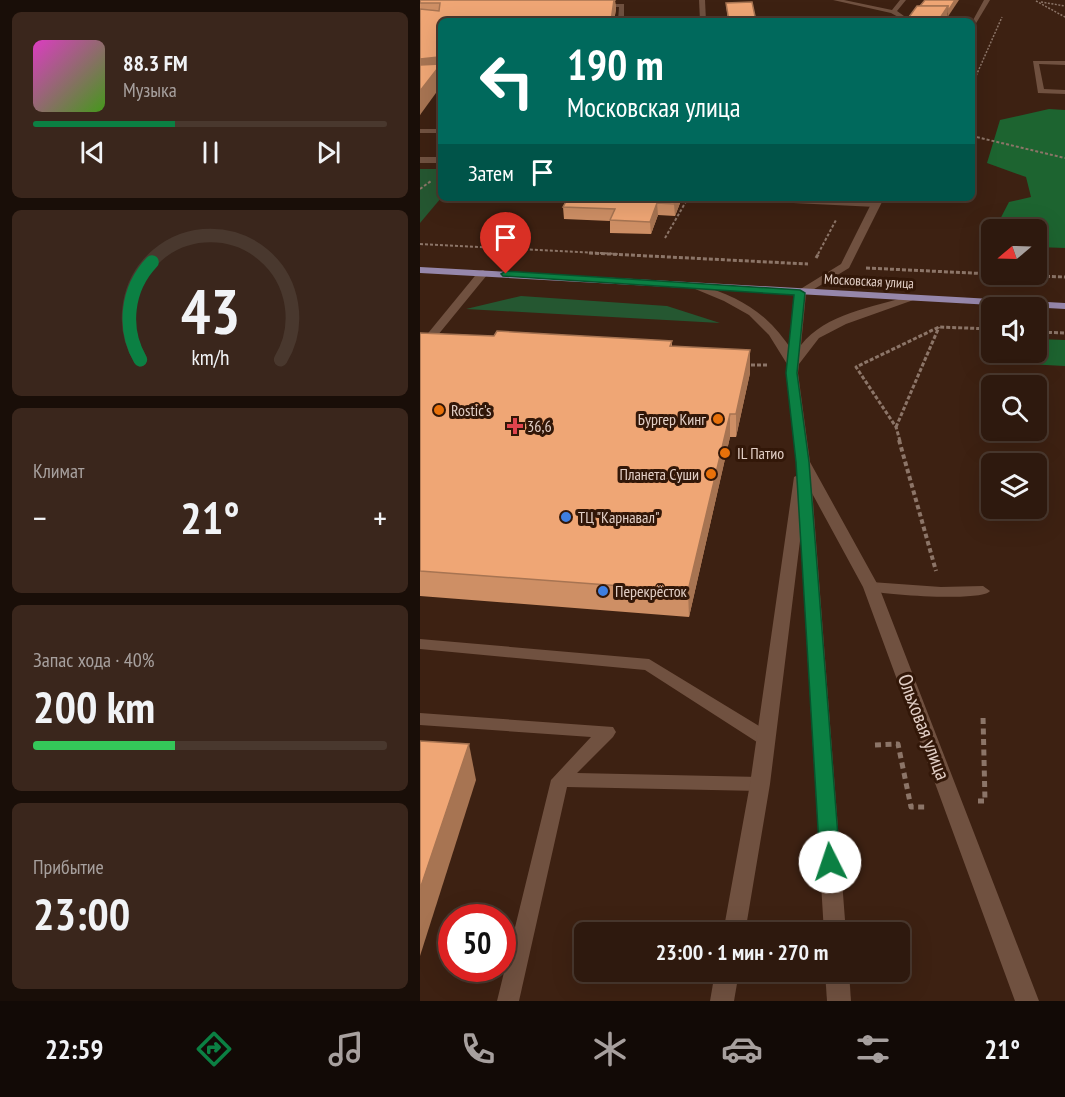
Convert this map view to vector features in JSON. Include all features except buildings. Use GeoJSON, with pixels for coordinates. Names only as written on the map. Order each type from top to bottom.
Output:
{"type":"FeatureCollection","features":[{"type":"Feature","properties":{"kind":"main road","name":"Московская улица"},"geometry":{"type":"LineString","coordinates":[[420,270],[1065,306]]}},
{"type":"Feature","properties":{"kind":"street"},"geometry":{"type":"LineString","coordinates":[[975,21],[987,0]]}},
{"type":"Feature","properties":{"kind":"street"},"geometry":{"type":"LineString","coordinates":[[420,160],[438,160]]}},
{"type":"Feature","properties":{"kind":"street"},"geometry":{"type":"LineString","coordinates":[[800,293],[845,266],[877,201]]}},
{"type":"Feature","properties":{"kind":"street"},"geometry":{"type":"LineString","coordinates":[[694,286],[732,299],[758,314],[776,333],[793,364],[816,335],[842,321],[913,298]]}},
{"type":"Feature","properties":{"kind":"street","name":"Ольховая улица"},"geometry":{"type":"LineString","coordinates":[[800,293],[792,373],[803,462],[834,922]]}},
{"type":"Feature","properties":{"kind":"street","name":"Ольховая улица"},"geometry":{"type":"LineString","coordinates":[[803,462],[872,587],[1027,1001]]}},
{"type":"Feature","properties":{"kind":"street","name":"Ольховая улица"},"geometry":{"type":"LineString","coordinates":[[736,922],[760,784],[803,462]]}},
{"type":"Feature","properties":{"kind":"street"},"geometry":{"type":"LineString","coordinates":[[722,1001],[725,982]]}},
{"type":"Feature","properties":{"kind":"street"},"geometry":{"type":"LineString","coordinates":[[838,982],[839,1001]]}},
{"type":"Feature","properties":{"kind":"lane"},"geometry":{"type":"LineString","coordinates":[[702,0],[703,18]]}},
{"type":"Feature","properties":{"kind":"lane"},"geometry":{"type":"LineString","coordinates":[[836,0],[893,12],[901,18]]}},
{"type":"Feature","properties":{"kind":"lane"},"geometry":{"type":"LineString","coordinates":[[893,12],[903,0]]}},
{"type":"Feature","properties":{"kind":"lane"},"geometry":{"type":"LineString","coordinates":[[586,5],[622,5],[621,18]]}},
{"type":"Feature","properties":{"kind":"lane"},"geometry":{"type":"LineString","coordinates":[[1065,63],[1035,62],[1041,91],[1065,92]]}},
{"type":"Feature","properties":{"kind":"lane"},"geometry":{"type":"LineString","coordinates":[[420,131],[438,131]]}},
{"type":"Feature","properties":{"kind":"lane"},"geometry":{"type":"LineString","coordinates":[[809,201],[846,203],[877,201]]}},
{"type":"Feature","properties":{"kind":"lane"},"geometry":{"type":"LineString","coordinates":[[420,350],[483,273]]}},
{"type":"Feature","properties":{"kind":"lane"},"geometry":{"type":"LineString","coordinates":[[872,587],[942,592],[983,591]]}},
{"type":"Feature","properties":{"kind":"lane"},"geometry":{"type":"LineString","coordinates":[[420,645],[649,665],[766,739]]}},
{"type":"Feature","properties":{"kind":"lane"},"geometry":{"type":"LineString","coordinates":[[420,719],[607,732],[560,780],[508,1001]]}},
{"type":"Feature","properties":{"kind":"lane"},"geometry":{"type":"LineString","coordinates":[[560,780],[760,784]]}},
{"type":"Feature","properties":{"kind":"path"},"geometry":{"type":"LineString","coordinates":[[1035,0],[1065,6]]}},
{"type":"Feature","properties":{"kind":"path"},"geometry":{"type":"LineString","coordinates":[[1035,0],[1065,17]]}},
{"type":"Feature","properties":{"kind":"path"},"geometry":{"type":"LineString","coordinates":[[975,78],[1005,10]]}},
{"type":"Feature","properties":{"kind":"path"},"geometry":{"type":"LineString","coordinates":[[975,137],[1065,158]]}},
{"type":"Feature","properties":{"kind":"path"},"geometry":{"type":"LineString","coordinates":[[665,238],[686,201]]}},
{"type":"Feature","properties":{"kind":"path"},"geometry":{"type":"LineString","coordinates":[[420,244],[813,264],[846,203]]}},
{"type":"Feature","properties":{"kind":"path"},"geometry":{"type":"LineString","coordinates":[[845,266],[981,273]]}},
{"type":"Feature","properties":{"kind":"path"},"geometry":{"type":"LineString","coordinates":[[1047,277],[1065,278]]}},
{"type":"Feature","properties":{"kind":"path"},"geometry":{"type":"LineString","coordinates":[[896,427],[939,327]]}},
{"type":"Feature","properties":{"kind":"path"},"geometry":{"type":"LineString","coordinates":[[942,592],[896,427],[856,367],[939,327],[981,329]]}},
{"type":"Feature","properties":{"kind":"path"},"geometry":{"type":"LineString","coordinates":[[1047,332],[1065,333]]}},
{"type":"Feature","properties":{"kind":"path"},"geometry":{"type":"LineString","coordinates":[[751,365],[773,365]]}},
{"type":"Feature","properties":{"kind":"path"},"geometry":{"type":"LineString","coordinates":[[875,745],[898,744],[911,807],[985,801],[983,716]]}},
{"type":"Feature","properties":{"kind":"green space"},"geometry":{"type":"Polygon","coordinates":[[[1049,109],[1065,110],[1065,248],[1047,247],[1047,219],[1000,219],[1009,202],[1031,197],[1026,177],[987,163],[1000,120],[1049,109]]]}},
{"type":"Feature","properties":{"kind":"green space"},"geometry":{"type":"Polygon","coordinates":[[[420,169],[438,169],[438,201],[420,223],[420,169]]]}},
{"type":"Feature","properties":{"kind":"green space"},"geometry":{"type":"Polygon","coordinates":[[[521,296],[667,306],[720,323],[466,309],[521,296]]]}},
{"type":"Feature","properties":{"kind":"green space"},"geometry":{"type":"Polygon","coordinates":[[[1047,339],[1065,340],[1065,366],[1008,363],[1047,363],[1047,339]]]}},
{"type":"Feature","properties":{"kind":"place","name":"Rostic's"},"geometry":{"type":"Point","coordinates":[439,410]}},
{"type":"Feature","properties":{"kind":"place","name":"Бургер Кинг"},"geometry":{"type":"Point","coordinates":[718,419]}},
{"type":"Feature","properties":{"kind":"place","name":"36,6"},"geometry":{"type":"Point","coordinates":[515,426]}},
{"type":"Feature","properties":{"kind":"place","name":"IL Патио"},"geometry":{"type":"Point","coordinates":[725,453]}},
{"type":"Feature","properties":{"kind":"place","name":"Планета Суши"},"geometry":{"type":"Point","coordinates":[711,474]}},
{"type":"Feature","properties":{"kind":"place","name":"ТЦ \"Карнавал\""},"geometry":{"type":"Point","coordinates":[566,517]}},
{"type":"Feature","properties":{"kind":"place","name":"Перекрёсток"},"geometry":{"type":"Point","coordinates":[603,591]}},
{"type":"Feature","properties":{"kind":"route"},"geometry":{"type":"LineString","coordinates":[[506,274],[800,293],[792,373],[803,462],[830,862]]}}]}
